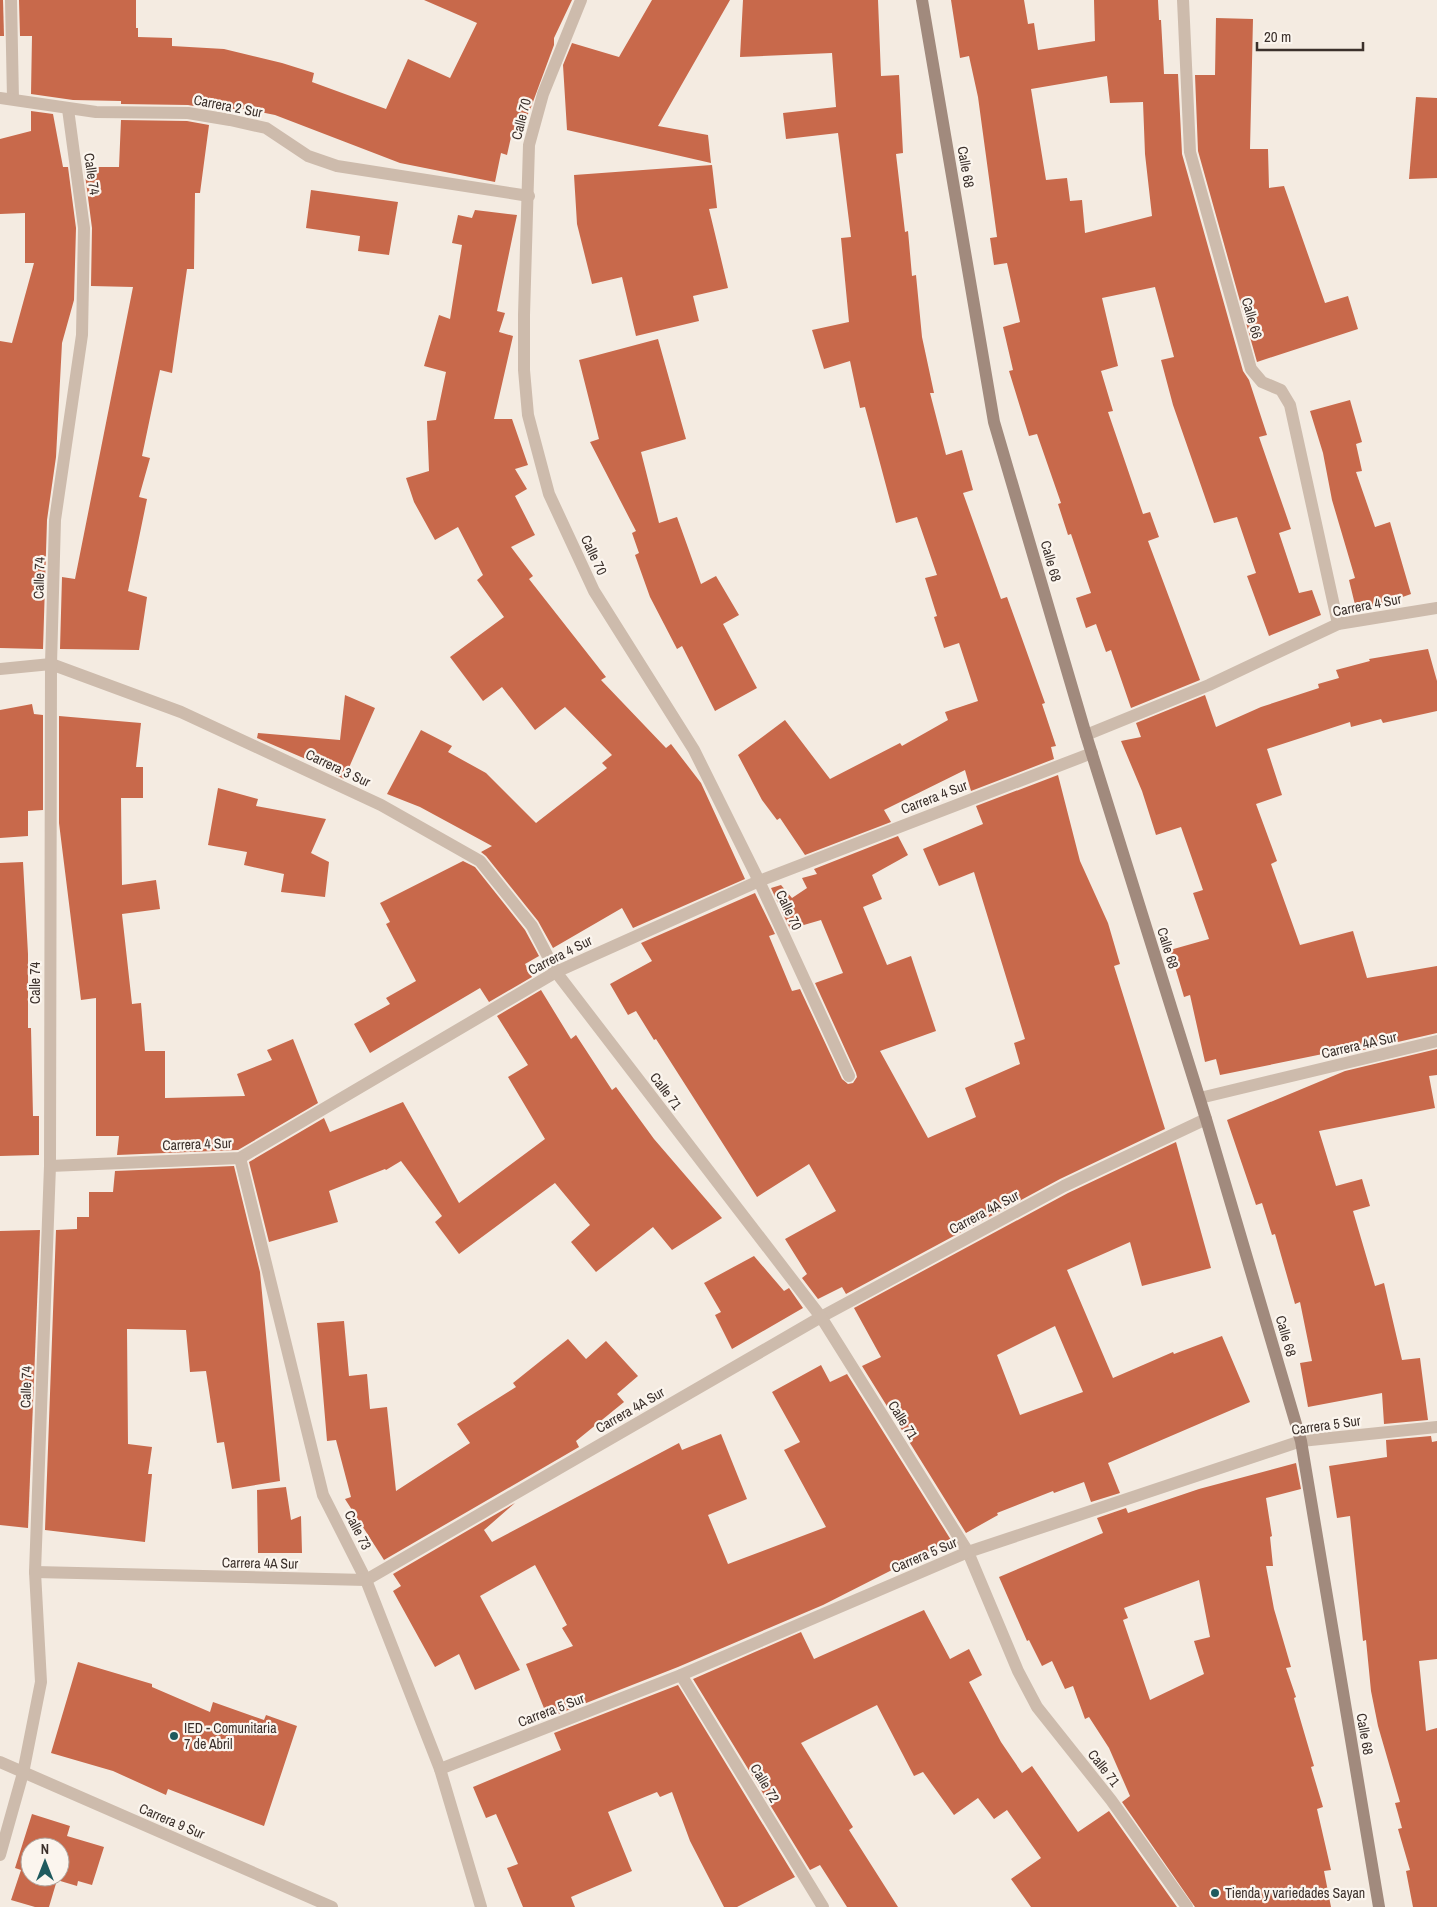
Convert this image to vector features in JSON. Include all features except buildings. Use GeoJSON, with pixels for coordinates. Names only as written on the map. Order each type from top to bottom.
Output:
{"type":"FeatureCollection","features":[{"type":"Feature","properties":{"kind":"street"},"geometry":{"type":"LineString","coordinates":[[6,98],[11,0]]}},
{"type":"Feature","properties":{"kind":"street","name":"Calle 70"},"geometry":{"type":"LineString","coordinates":[[581,0],[546,86],[529,145],[524,370],[528,415],[549,494],[594,591],[694,750],[759,881],[849,1076]]}},
{"type":"Feature","properties":{"kind":"street","name":"Calle 68"},"geometry":{"type":"LineString","coordinates":[[922,0],[994,422],[1086,735],[1200,1098],[1301,1440],[1379,1907]]}},
{"type":"Feature","properties":{"kind":"street","name":"Calle 66"},"geometry":{"type":"LineString","coordinates":[[1182,0],[1188,134],[1198,188],[1251,369],[1262,382],[1281,390],[1290,406],[1338,624]]}},
{"type":"Feature","properties":{"kind":"street","name":"Carrera 2 Sur"},"geometry":{"type":"LineString","coordinates":[[6,98],[96,112],[188,113],[230,120],[266,128],[308,156],[337,166],[529,196]]}},
{"type":"Feature","properties":{"kind":"street","name":"Calle 74"},"geometry":{"type":"LineString","coordinates":[[0,1855],[23,1773],[41,1682],[35,1572],[50,1166],[51,664],[55,520],[82,335],[84,228],[68,109]]}},
{"type":"Feature","properties":{"kind":"street","name":"Carrera 4 Sur"},"geometry":{"type":"LineString","coordinates":[[1086,735],[1209,685],[1338,624],[1437,608]]}},
{"type":"Feature","properties":{"kind":"street"},"geometry":{"type":"LineString","coordinates":[[0,669],[51,664]]}},
{"type":"Feature","properties":{"kind":"street","name":"Carrera 3 Sur"},"geometry":{"type":"LineString","coordinates":[[51,664],[198,720],[381,805],[480,861],[532,926],[556,972]]}},
{"type":"Feature","properties":{"kind":"street","name":"Carrera 4 Sur"},"geometry":{"type":"LineString","coordinates":[[50,1166],[240,1158],[556,972],[759,881],[1092,753]]}},
{"type":"Feature","properties":{"kind":"street","name":"Calle 71"},"geometry":{"type":"LineString","coordinates":[[556,972],[821,1317],[968,1552],[1018,1671],[1037,1707],[1111,1800],[1188,1907]]}},
{"type":"Feature","properties":{"kind":"street","name":"Carrera 4A Sur"},"geometry":{"type":"LineString","coordinates":[[1200,1098],[1437,1041]]}},
{"type":"Feature","properties":{"kind":"street","name":"Carrera 4A Sur"},"geometry":{"type":"LineString","coordinates":[[35,1572],[366,1580],[821,1317],[1064,1186],[1206,1119]]}},
{"type":"Feature","properties":{"kind":"street","name":"Calle 73"},"geometry":{"type":"LineString","coordinates":[[240,1158],[323,1496],[366,1580],[440,1769],[481,1907]]}},
{"type":"Feature","properties":{"kind":"street","name":"Carrera 5 Sur"},"geometry":{"type":"LineString","coordinates":[[440,1769],[682,1676],[968,1552],[1301,1440],[1437,1427]]}},
{"type":"Feature","properties":{"kind":"street","name":"Calle 72"},"geometry":{"type":"LineString","coordinates":[[682,1676],[823,1907]]}},
{"type":"Feature","properties":{"kind":"street","name":"Carrera 9 Sur"},"geometry":{"type":"LineString","coordinates":[[0,1762],[332,1907]]}},
{"type":"Feature","properties":{"kind":"place","name":"IED - Comunitaria 7 de Abril"},"geometry":{"type":"Point","coordinates":[174,1736]}},
{"type":"Feature","properties":{"kind":"place","name":"Tienda y variedades Sayan"},"geometry":{"type":"Point","coordinates":[1215,1893]}}]}
